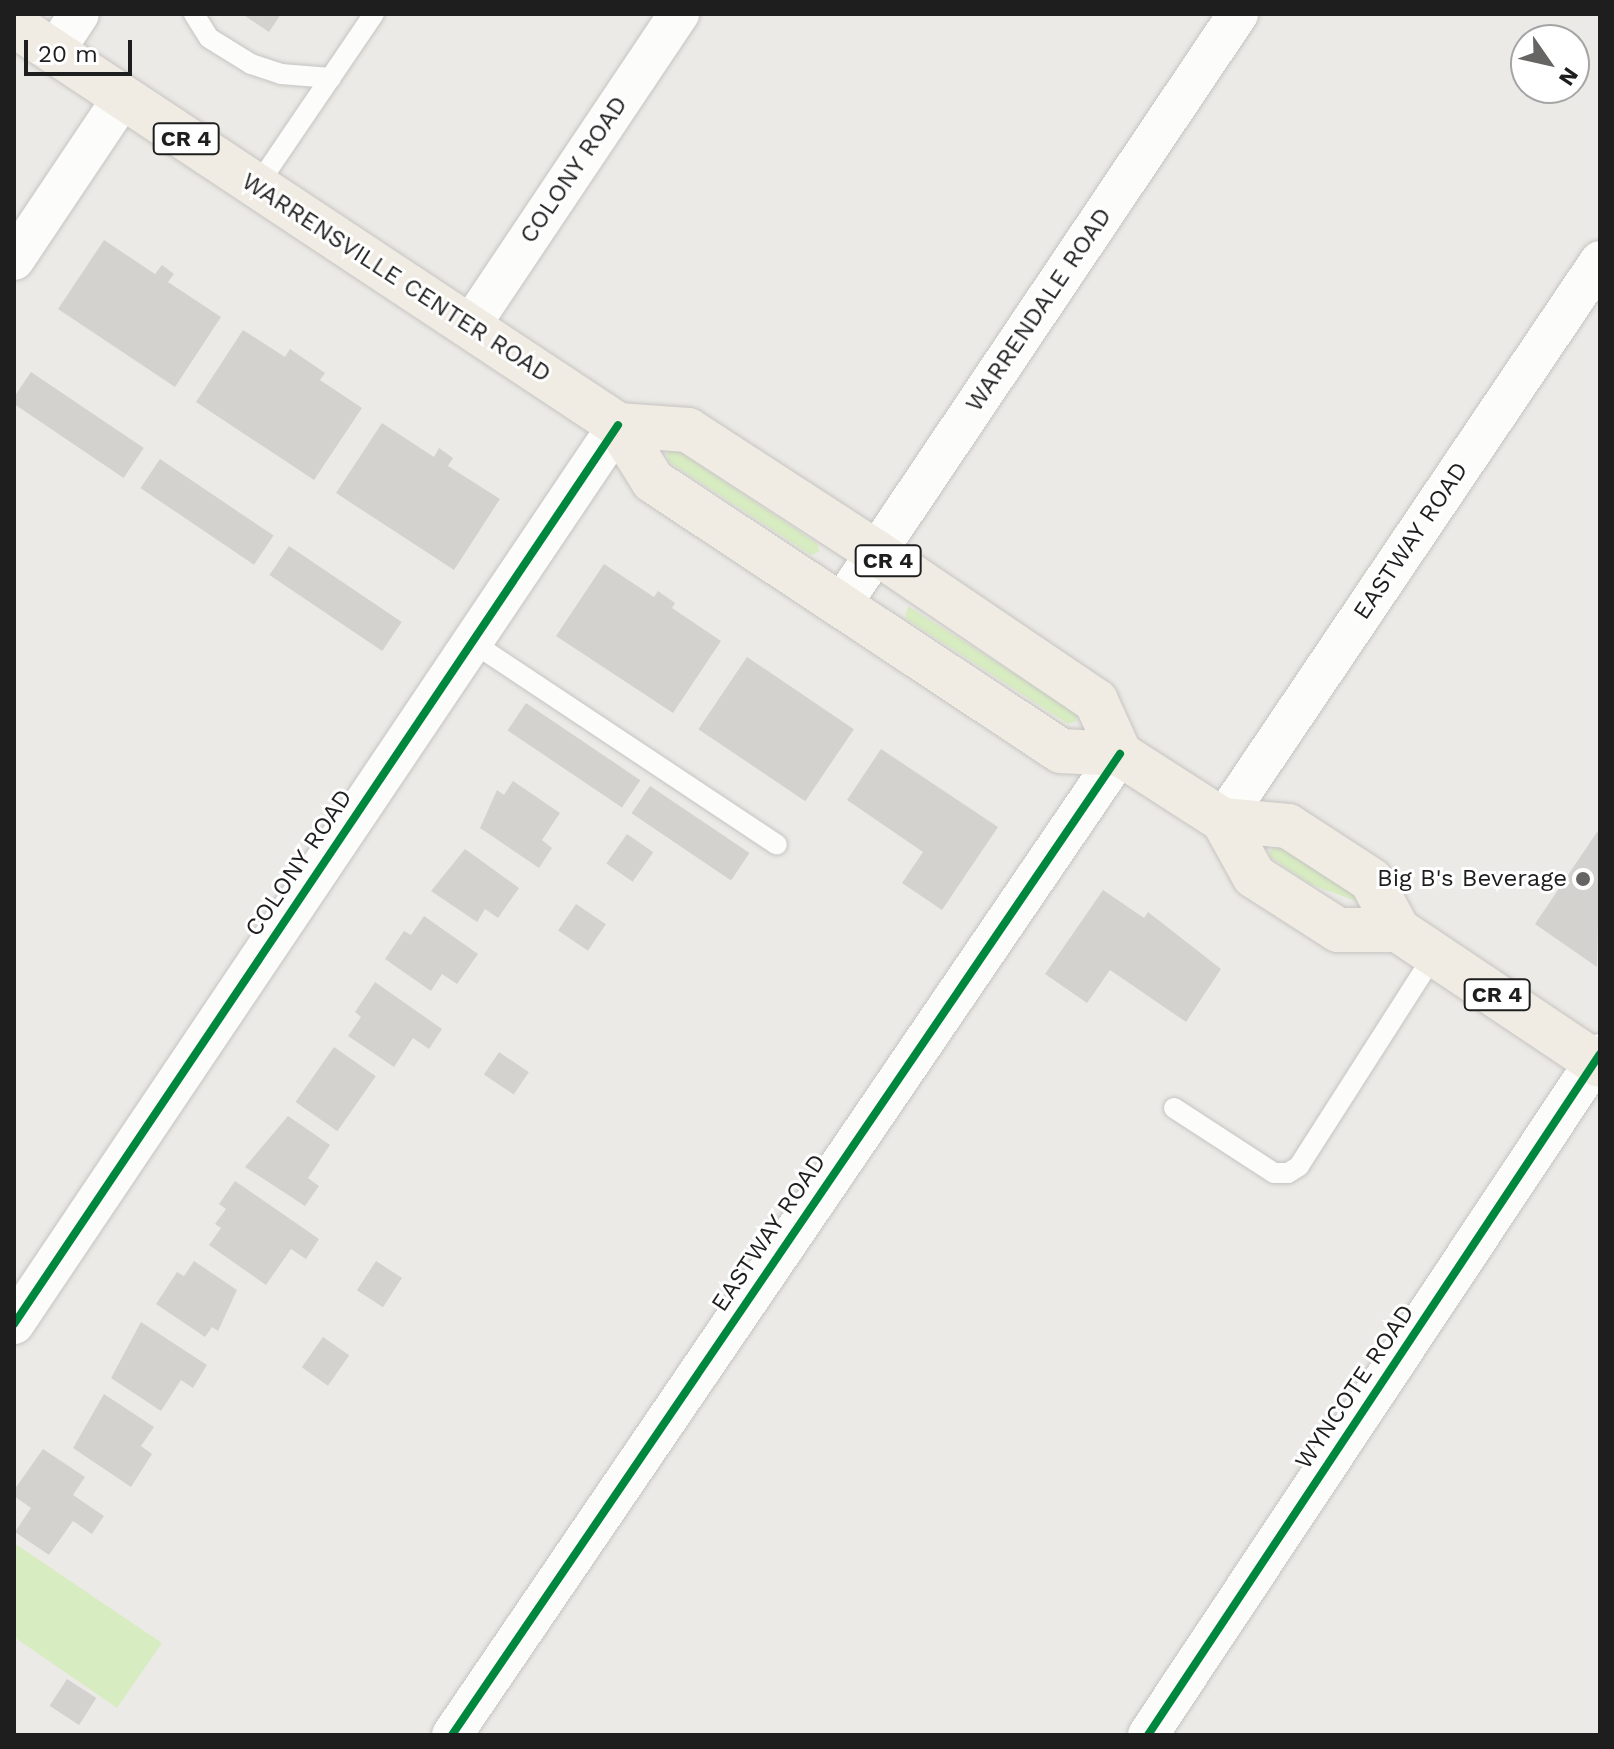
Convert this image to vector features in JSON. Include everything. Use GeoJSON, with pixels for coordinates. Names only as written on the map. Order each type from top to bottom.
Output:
{"type":"FeatureCollection","features":[{"type":"Feature","properties":{"kind":"main road","name":"WARRENSVILLE CENTER ROAD"},"geometry":{"type":"LineString","coordinates":[[14,25],[618,425],[653,481],[1061,751],[1120,754],[1223,820],[1288,826],[1371,880],[1398,930],[1598,1060]]}},
{"type":"Feature","properties":{"kind":"main road","name":"WARRENSVILLE CENTER ROAD"},"geometry":{"type":"LineString","coordinates":[[618,425],[688,430],[876,552],[1096,701],[1120,754]]}},
{"type":"Feature","properties":{"kind":"main road","name":"WARRENSVILLE CENTER ROAD"},"geometry":{"type":"LineString","coordinates":[[1223,820],[1254,876],[1338,930],[1398,930]]}},
{"type":"Feature","properties":{"kind":"street"},"geometry":{"type":"LineString","coordinates":[[54,52],[79,14]]}},
{"type":"Feature","properties":{"kind":"street","name":"COLONY ROAD"},"geometry":{"type":"LineString","coordinates":[[470,326],[679,14]]}},
{"type":"Feature","properties":{"kind":"street","name":"WARRENDALE ROAD"},"geometry":{"type":"LineString","coordinates":[[841,605],[1238,14]]}},
{"type":"Feature","properties":{"kind":"street"},"geometry":{"type":"LineString","coordinates":[[14,260],[123,97]]}},
{"type":"Feature","properties":{"kind":"street","name":"EASTWAY ROAD"},"geometry":{"type":"LineString","coordinates":[[1223,820],[1600,261]]}},
{"type":"Feature","properties":{"kind":"street","name":"COLONY ROAD"},"geometry":{"type":"LineString","coordinates":[[14,1324],[618,425]]}},
{"type":"Feature","properties":{"kind":"street","name":"EASTWAY ROAD"},"geometry":{"type":"LineString","coordinates":[[452,1735],[1120,754]]}},
{"type":"Feature","properties":{"kind":"street","name":"WYNCOTE ROAD"},"geometry":{"type":"LineString","coordinates":[[1148,1735],[1598,1060]]}},
{"type":"Feature","properties":{"kind":"lane"},"geometry":{"type":"LineString","coordinates":[[194,14],[209,38],[251,64],[281,74],[331,78]]}},
{"type":"Feature","properties":{"kind":"lane"},"geometry":{"type":"LineString","coordinates":[[257,186],[374,14]]}},
{"type":"Feature","properties":{"kind":"lane"},"geometry":{"type":"LineString","coordinates":[[472,642],[777,845]]}},
{"type":"Feature","properties":{"kind":"lane"},"geometry":{"type":"LineString","coordinates":[[1174,1108],[1274,1173],[1288,1173],[1299,1166],[1435,953]]}},
{"type":"Feature","properties":{"kind":"green space"},"geometry":{"type":"Polygon","coordinates":[[[675,449],[818,544],[819,552],[811,555],[668,461],[667,452],[675,449]]]}},
{"type":"Feature","properties":{"kind":"green space"},"geometry":{"type":"Polygon","coordinates":[[[908,606],[1076,713],[1077,721],[1068,724],[905,618],[908,606]]]}},
{"type":"Feature","properties":{"kind":"green space"},"geometry":{"type":"Polygon","coordinates":[[[1278,845],[1361,899],[1361,903],[1310,884],[1271,857],[1269,852],[1278,845]]]}},
{"type":"Feature","properties":{"kind":"green space"},"geometry":{"type":"Polygon","coordinates":[[[14,1543],[162,1643],[117,1708],[14,1637],[14,1543]]]}},
{"type":"Feature","properties":{"kind":"building"},"geometry":{"type":"Polygon","coordinates":[[[242,14],[281,14],[269,32],[242,14]]]}},
{"type":"Feature","properties":{"kind":"building"},"geometry":{"type":"Polygon","coordinates":[[[104,240],[155,274],[162,265],[174,274],[168,282],[221,317],[175,387],[58,309],[104,240]]]}},
{"type":"Feature","properties":{"kind":"building"},"geometry":{"type":"Polygon","coordinates":[[[243,330],[285,357],[290,349],[325,373],[320,380],[362,408],[314,480],[196,402],[243,330]]]}},
{"type":"Feature","properties":{"kind":"building"},"geometry":{"type":"Polygon","coordinates":[[[31,372],[144,448],[124,478],[14,404],[14,397],[31,372]]]}},
{"type":"Feature","properties":{"kind":"building"},"geometry":{"type":"Polygon","coordinates":[[[382,423],[434,457],[439,448],[453,458],[448,466],[500,499],[454,570],[336,493],[382,423]]]}},
{"type":"Feature","properties":{"kind":"building"},"geometry":{"type":"Polygon","coordinates":[[[160,459],[274,536],[254,565],[140,488],[160,459]]]}},
{"type":"Feature","properties":{"kind":"building"},"geometry":{"type":"Polygon","coordinates":[[[289,546],[402,622],[382,651],[269,575],[289,546]]]}},
{"type":"Feature","properties":{"kind":"building"},"geometry":{"type":"Polygon","coordinates":[[[604,564],[654,597],[658,591],[675,603],[672,608],[721,641],[673,713],[556,636],[604,564]]]}},
{"type":"Feature","properties":{"kind":"building"},"geometry":{"type":"Polygon","coordinates":[[[747,657],[854,729],[805,801],[698,729],[747,657]]]}},
{"type":"Feature","properties":{"kind":"building"},"geometry":{"type":"Polygon","coordinates":[[[526,703],[640,780],[622,808],[508,730],[526,703]]]}},
{"type":"Feature","properties":{"kind":"building"},"geometry":{"type":"Polygon","coordinates":[[[881,749],[998,827],[942,910],[902,883],[923,852],[847,800],[881,749]]]}},
{"type":"Feature","properties":{"kind":"building"},"geometry":{"type":"Polygon","coordinates":[[[513,781],[560,813],[542,840],[552,848],[539,868],[480,828],[497,790],[504,795],[513,781]]]}},
{"type":"Feature","properties":{"kind":"building"},"geometry":{"type":"Polygon","coordinates":[[[650,786],[749,853],[731,880],[632,813],[650,786]]]}},
{"type":"Feature","properties":{"kind":"building","name":"Big B's Beverage"},"geometry":{"type":"Polygon","coordinates":[[[1597,832],[1600,834],[1597,967],[1535,924],[1597,832]]]}},
{"type":"Feature","properties":{"kind":"building"},"geometry":{"type":"Polygon","coordinates":[[[627,834],[653,852],[633,882],[606,863],[627,834]]]}},
{"type":"Feature","properties":{"kind":"building"},"geometry":{"type":"Polygon","coordinates":[[[465,849],[519,888],[498,918],[485,909],[477,922],[431,891],[465,849]]]}},
{"type":"Feature","properties":{"kind":"building"},"geometry":{"type":"Polygon","coordinates":[[[1103,890],[1144,918],[1148,912],[1221,969],[1186,1022],[1110,970],[1087,1003],[1045,974],[1103,890]]]}},
{"type":"Feature","properties":{"kind":"building"},"geometry":{"type":"Polygon","coordinates":[[[576,904],[606,924],[588,951],[558,931],[576,904]]]}},
{"type":"Feature","properties":{"kind":"building"},"geometry":{"type":"Polygon","coordinates":[[[424,916],[478,954],[457,984],[442,974],[431,991],[385,959],[404,931],[411,935],[424,916]]]}},
{"type":"Feature","properties":{"kind":"building"},"geometry":{"type":"Polygon","coordinates":[[[375,982],[442,1029],[429,1049],[413,1038],[394,1067],[348,1036],[361,1017],[355,1012],[375,982]]]}},
{"type":"Feature","properties":{"kind":"building"},"geometry":{"type":"Polygon","coordinates":[[[334,1047],[376,1076],[337,1131],[296,1102],[334,1047]]]}},
{"type":"Feature","properties":{"kind":"building"},"geometry":{"type":"Polygon","coordinates":[[[499,1052],[529,1072],[514,1095],[484,1074],[499,1052]]]}},
{"type":"Feature","properties":{"kind":"building"},"geometry":{"type":"Polygon","coordinates":[[[288,1116],[330,1145],[308,1178],[319,1186],[305,1206],[245,1167],[288,1116]]]}},
{"type":"Feature","properties":{"kind":"building"},"geometry":{"type":"Polygon","coordinates":[[[235,1181],[319,1239],[306,1259],[291,1249],[266,1285],[209,1245],[221,1228],[215,1224],[226,1209],[219,1204],[235,1181]]]}},
{"type":"Feature","properties":{"kind":"building"},"geometry":{"type":"Polygon","coordinates":[[[194,1261],[237,1290],[218,1331],[212,1327],[205,1337],[156,1304],[177,1272],[184,1276],[194,1261]]]}},
{"type":"Feature","properties":{"kind":"building"},"geometry":{"type":"Polygon","coordinates":[[[376,1261],[402,1278],[383,1307],[357,1290],[376,1261]]]}},
{"type":"Feature","properties":{"kind":"building"},"geometry":{"type":"Polygon","coordinates":[[[141,1322],[207,1365],[193,1388],[181,1380],[161,1411],[111,1378],[141,1322]]]}},
{"type":"Feature","properties":{"kind":"building"},"geometry":{"type":"Polygon","coordinates":[[[323,1337],[349,1355],[328,1386],[302,1367],[323,1337]]]}},
{"type":"Feature","properties":{"kind":"building"},"geometry":{"type":"Polygon","coordinates":[[[104,1394],[154,1427],[141,1446],[152,1454],[131,1487],[73,1448],[104,1394]]]}},
{"type":"Feature","properties":{"kind":"building"},"geometry":{"type":"Polygon","coordinates":[[[43,1449],[85,1477],[73,1495],[104,1516],[92,1534],[73,1521],[49,1555],[15,1532],[31,1508],[14,1496],[14,1490],[43,1449]]]}},
{"type":"Feature","properties":{"kind":"building"},"geometry":{"type":"Polygon","coordinates":[[[67,1679],[96,1698],[79,1725],[50,1706],[67,1679]]]}},
{"type":"Feature","properties":{"kind":"cycle path"},"geometry":{"type":"LineString","coordinates":[[14,1324],[618,425]]}},
{"type":"Feature","properties":{"kind":"cycle path"},"geometry":{"type":"LineString","coordinates":[[452,1735],[1120,754]]}},
{"type":"Feature","properties":{"kind":"cycle path"},"geometry":{"type":"LineString","coordinates":[[1148,1735],[1600,1054]]}},
{"type":"Feature","properties":{"kind":"place","name":"Big B's Beverage"},"geometry":{"type":"Point","coordinates":[1583,879]}}]}
